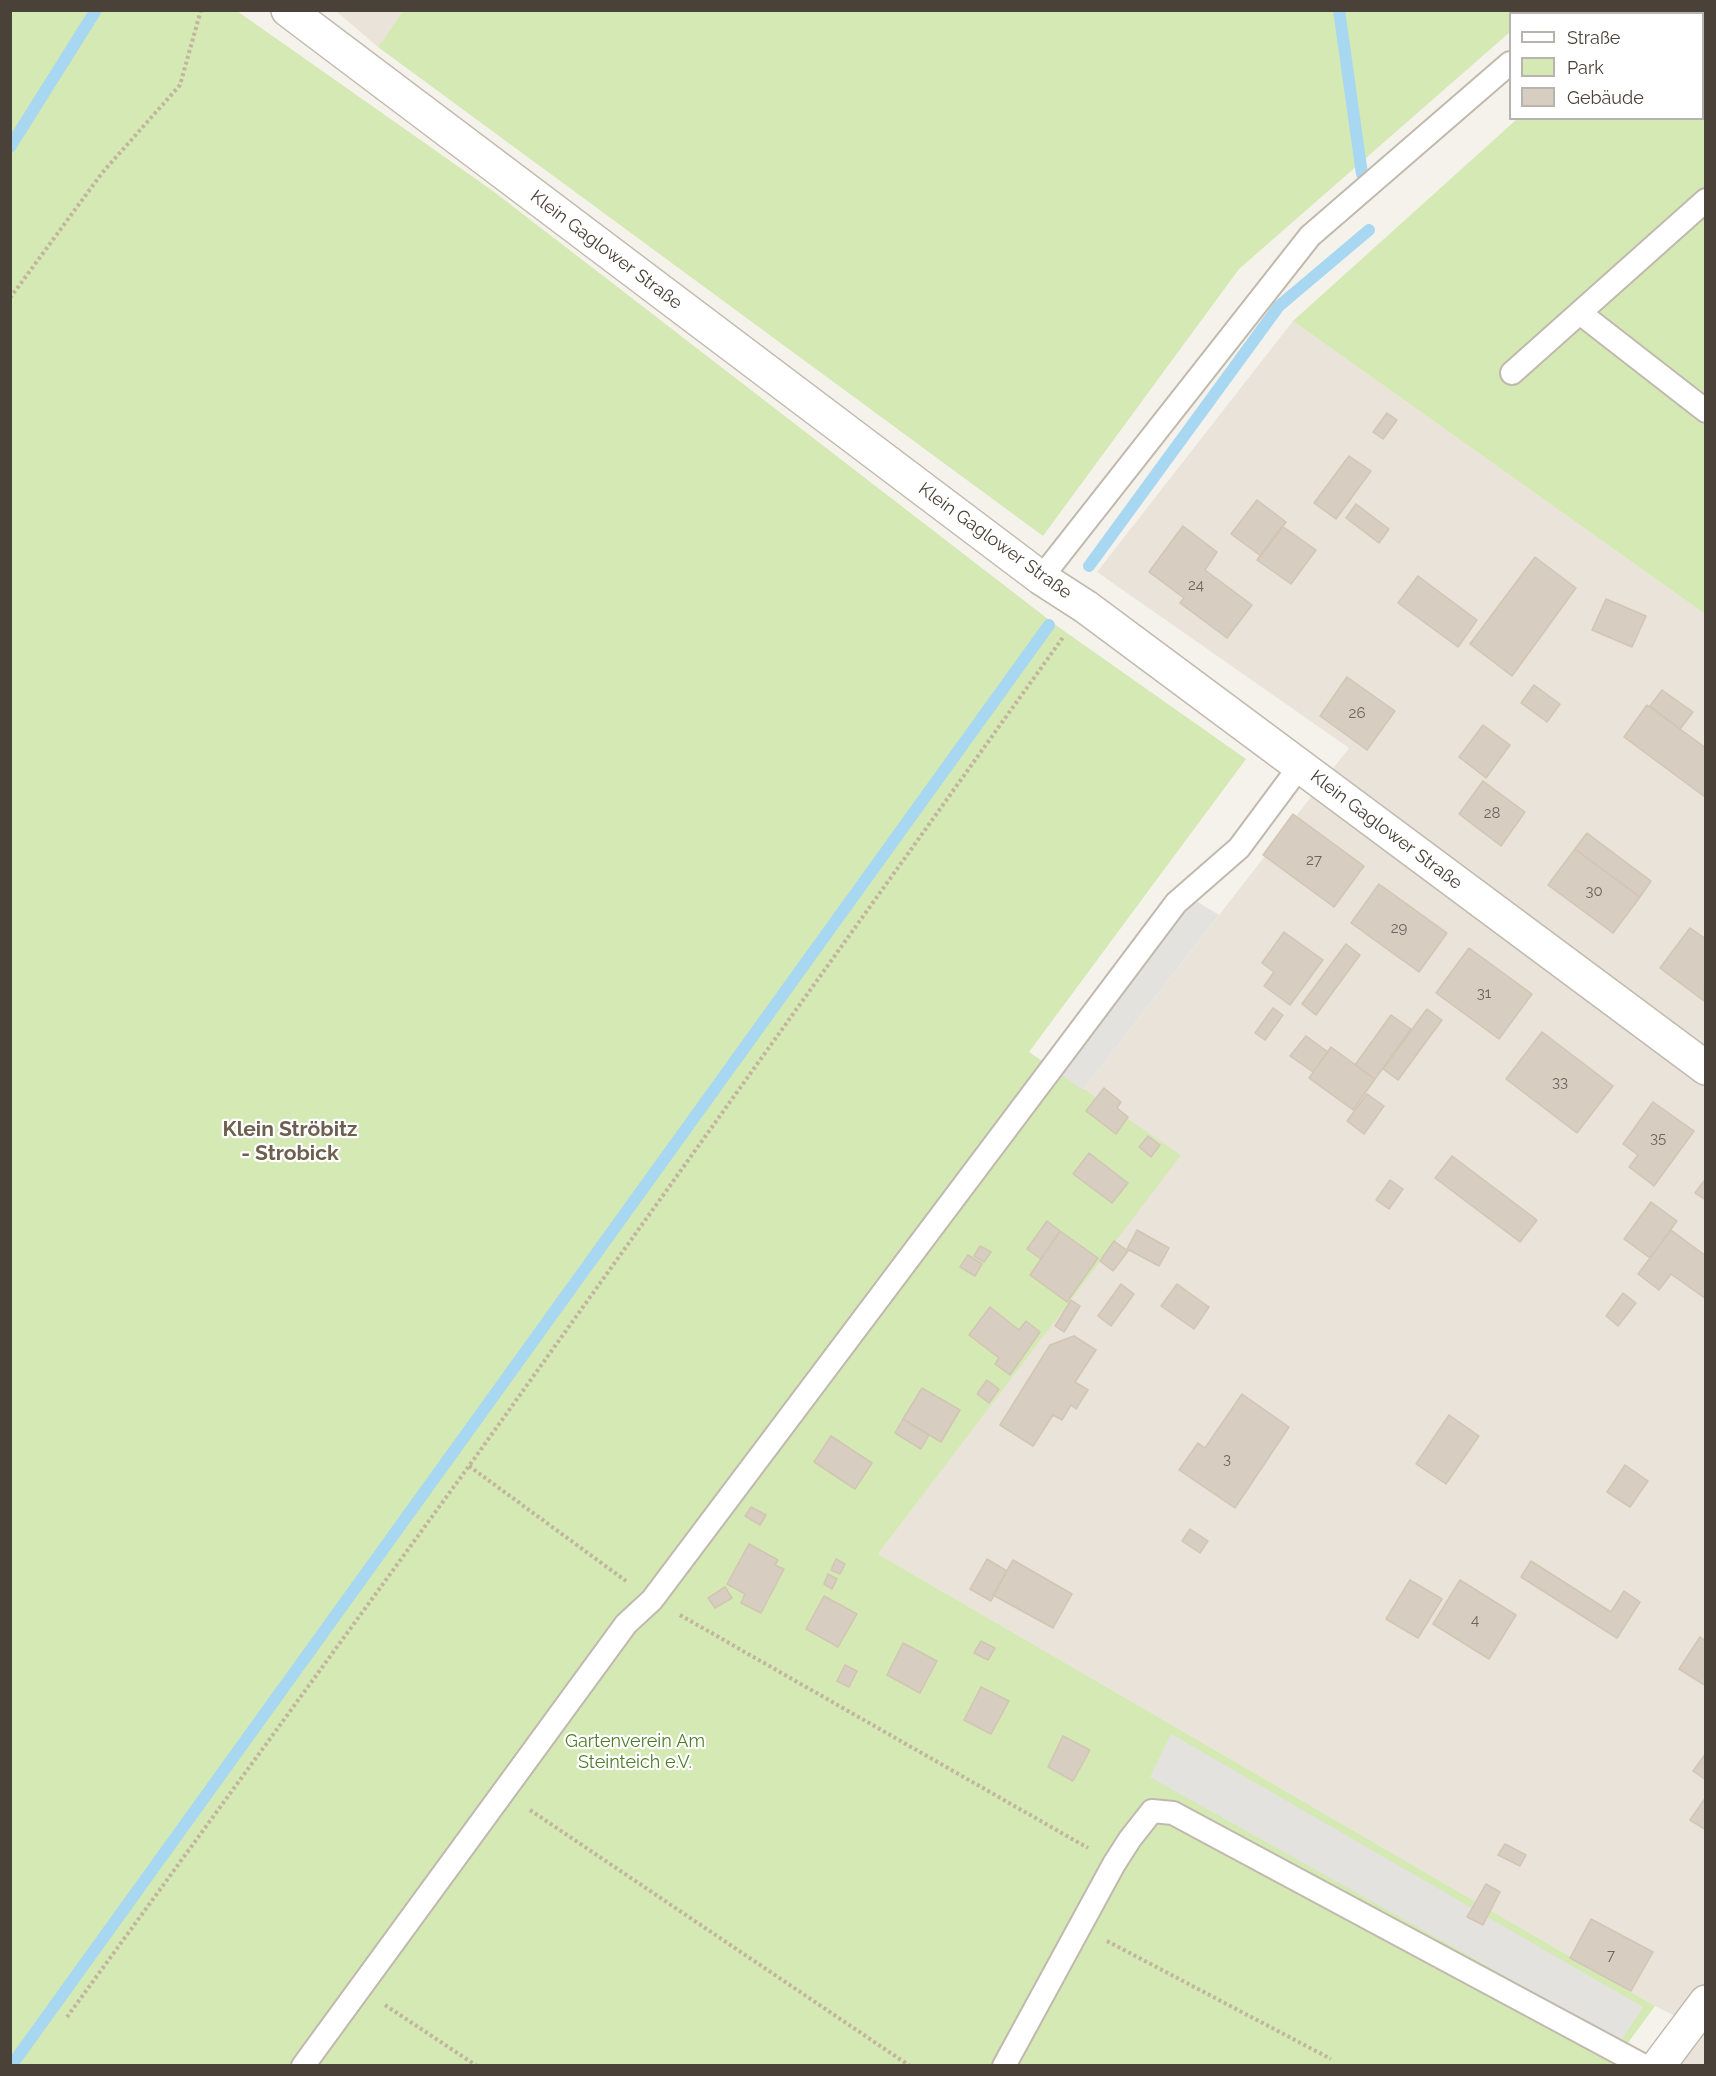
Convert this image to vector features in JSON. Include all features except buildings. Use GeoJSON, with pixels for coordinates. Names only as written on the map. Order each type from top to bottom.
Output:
{"type":"FeatureCollection","features":[{"type":"Feature","properties":{"kind":"street","name":"Klein Gaglower Straße"},"geometry":{"type":"LineString","coordinates":[[288,10],[1041,579],[1086,607],[1706,1068]]}},
{"type":"Feature","properties":{"kind":"street"},"geometry":{"type":"LineString","coordinates":[[1658,2066],[1706,2002]]}},
{"type":"Feature","properties":{"kind":"lane"},"geometry":{"type":"LineString","coordinates":[[1041,579],[1310,236],[1509,64]]}},
{"type":"Feature","properties":{"kind":"lane"},"geometry":{"type":"LineString","coordinates":[[1512,373],[1706,200]]}},
{"type":"Feature","properties":{"kind":"lane"},"geometry":{"type":"LineString","coordinates":[[1580,312],[1706,411]]}},
{"type":"Feature","properties":{"kind":"lane"},"geometry":{"type":"LineString","coordinates":[[303,2066],[626,1624],[652,1600],[1176,903],[1239,848],[1300,766]]}},
{"type":"Feature","properties":{"kind":"lane"},"geometry":{"type":"LineString","coordinates":[[1004,2066],[1114,1864],[1152,1811],[1173,1813],[1644,2066]]}},
{"type":"Feature","properties":{"kind":"path"},"geometry":{"type":"LineString","coordinates":[[10,298],[102,173],[180,85],[201,10]]}},
{"type":"Feature","properties":{"kind":"path"},"geometry":{"type":"LineString","coordinates":[[67,2017],[468,1467],[1086,607]]}},
{"type":"Feature","properties":{"kind":"path"},"geometry":{"type":"LineString","coordinates":[[468,1467],[652,1600],[1114,1864]]}},
{"type":"Feature","properties":{"kind":"path"},"geometry":{"type":"LineString","coordinates":[[503,1792],[910,2066]]}},
{"type":"Feature","properties":{"kind":"path"},"geometry":{"type":"LineString","coordinates":[[1079,1927],[1331,2059]]}},
{"type":"Feature","properties":{"kind":"path"},"geometry":{"type":"LineString","coordinates":[[359,1988],[477,2066]]}},
{"type":"Feature","properties":{"kind":"shaded area"},"geometry":{"type":"Polygon","coordinates":[[[336,11],[404,11],[378,47],[336,11]]]}},
{"type":"Feature","properties":{"kind":"shaded area"},"geometry":{"type":"Polygon","coordinates":[[[1293,321],[1705,614],[1705,2031],[1655,2006],[878,1554],[1180,1155],[1083,1090],[1349,748],[1097,572],[1293,321]]]}},
{"type":"Feature","properties":{"kind":"shaded area"},"geometry":{"type":"Polygon","coordinates":[[[1191,898],[1219,915],[1083,1090],[1059,1073],[1191,898]]]}},
{"type":"Feature","properties":{"kind":"shaded area"},"geometry":{"type":"Polygon","coordinates":[[[1171,1734],[1643,2007],[1621,2041],[1150,1777],[1171,1734]]]}},
{"type":"Feature","properties":{"kind":"shaded area"},"geometry":{"type":"Polygon","coordinates":[[[1705,2034],[1705,2065],[1681,2065],[1705,2034]]]}},
{"type":"Feature","properties":{"kind":"green space"},"geometry":{"type":"Polygon","coordinates":[[[404,10],[1536,10],[1534,12],[1509,12],[1509,33],[1239,269],[1043,536],[378,47],[404,10]]]}},
{"type":"Feature","properties":{"kind":"green space"},"geometry":{"type":"Polygon","coordinates":[[[1637,10],[1705,11],[1705,614],[1293,321],[1516,120],[1704,120],[1704,12],[1635,12],[1637,10]]]}},
{"type":"Feature","properties":{"kind":"green space","name":"Gartenverein Am Steinteich e.V."},"geometry":{"type":"Polygon","coordinates":[[[11,11],[237,11],[493,191],[1057,626],[1246,759],[1029,1052],[1181,1155],[878,1554],[1655,2006],[1611,2066],[11,2066],[11,11]]]}},
{"type":"Feature","properties":{"kind":"waterway"},"geometry":{"type":"LineString","coordinates":[[10,147],[96,10]]}},
{"type":"Feature","properties":{"kind":"waterway"},"geometry":{"type":"LineString","coordinates":[[1339,10],[1362,174]]}},
{"type":"Feature","properties":{"kind":"waterway"},"geometry":{"type":"LineString","coordinates":[[1089,566],[1279,306],[1369,230]]}},
{"type":"Feature","properties":{"kind":"waterway"},"geometry":{"type":"LineString","coordinates":[[11,2066],[1049,625]]}},
{"type":"Feature","properties":{"kind":"district","name":"Klein Ströbitz - Strobick"},"geometry":{"type":"Point","coordinates":[290,1142]}}]}
